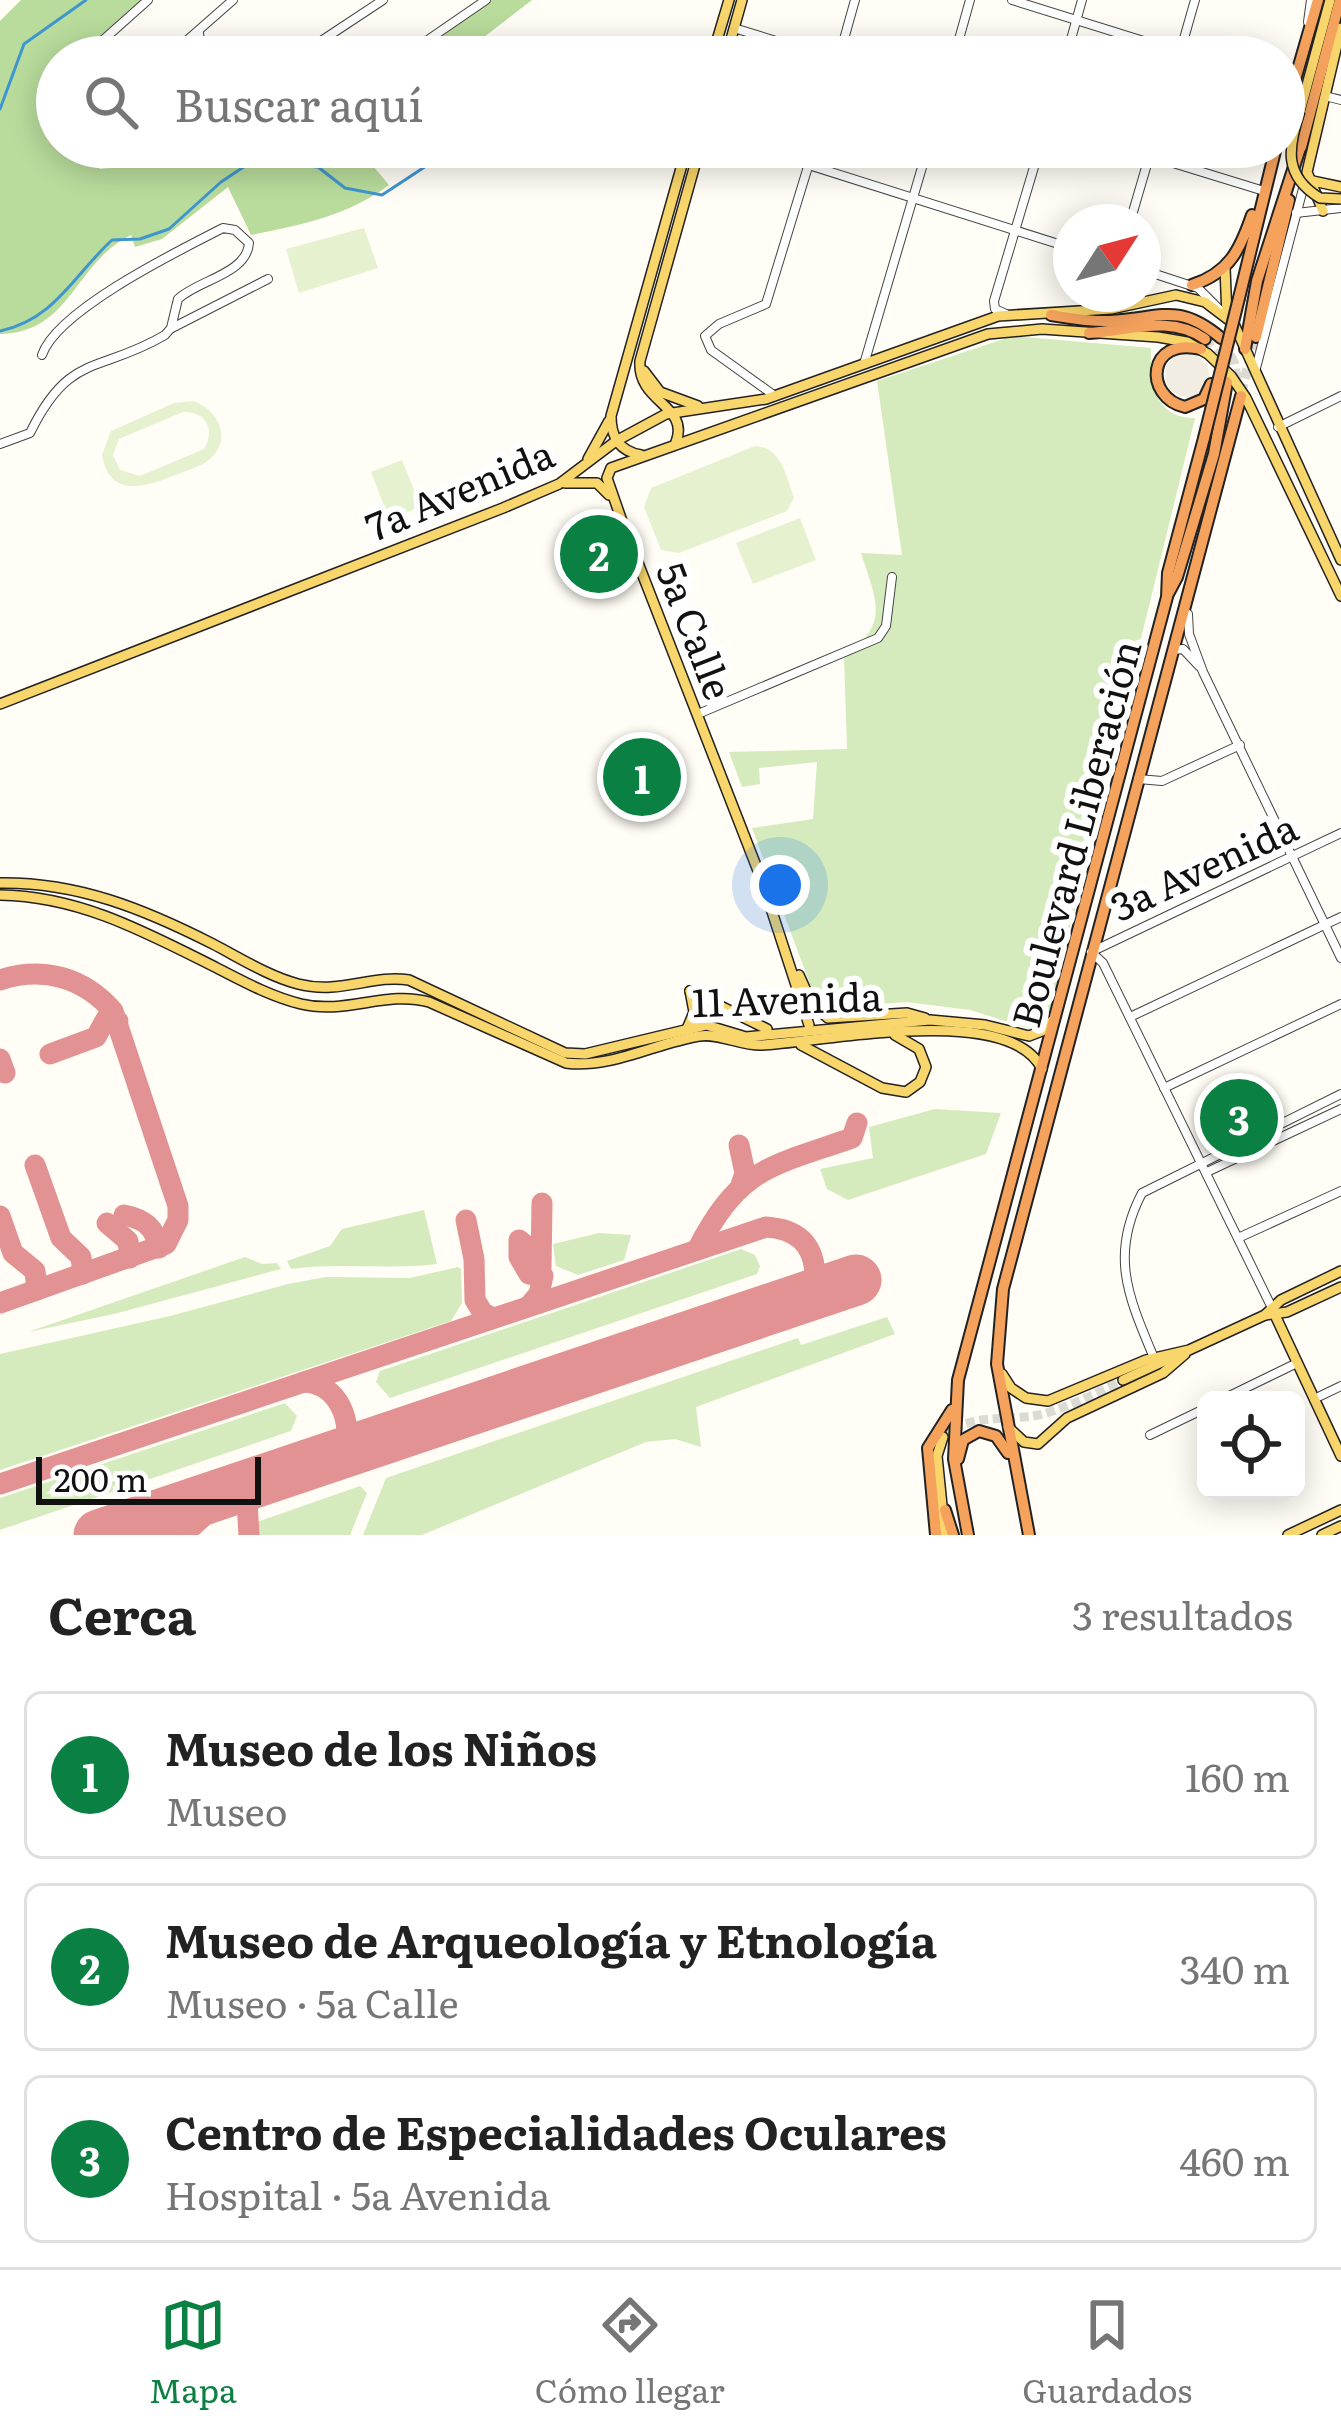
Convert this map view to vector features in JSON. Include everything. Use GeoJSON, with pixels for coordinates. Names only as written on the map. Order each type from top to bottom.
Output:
{"type":"FeatureCollection","features":[{"type":"Feature","properties":{"kind":"highway"},"geometry":{"type":"LineString","coordinates":[[1305,39],[1314,0]]}},
{"type":"Feature","properties":{"kind":"highway"},"geometry":{"type":"LineString","coordinates":[[1305,131],[1340,0]]}},
{"type":"Feature","properties":{"kind":"highway","name":"Boulevard Liberación"},"geometry":{"type":"LineString","coordinates":[[968,1535],[958,1486],[954,1407],[1167,597],[1168,574],[1270,168]]}},
{"type":"Feature","properties":{"kind":"highway"},"geometry":{"type":"LineString","coordinates":[[1245,349],[1250,308],[1293,168]]}},
{"type":"Feature","properties":{"kind":"highway"},"geometry":{"type":"LineString","coordinates":[[1192,285],[1226,268],[1264,191]]}},
{"type":"Feature","properties":{"kind":"highway"},"geometry":{"type":"LineString","coordinates":[[1256,337],[1289,200]]}},
{"type":"Feature","properties":{"kind":"highway"},"geometry":{"type":"LineString","coordinates":[[1203,344],[1168,350],[1158,365],[1159,383],[1171,401],[1186,407],[1204,399],[1239,294]]}},
{"type":"Feature","properties":{"kind":"highway"},"geometry":{"type":"LineString","coordinates":[[1051,315],[1096,321],[1183,314],[1221,338]]}},
{"type":"Feature","properties":{"kind":"highway"},"geometry":{"type":"LineString","coordinates":[[1089,333],[1168,324],[1192,330],[1203,344]]}},
{"type":"Feature","properties":{"kind":"highway"},"geometry":{"type":"LineString","coordinates":[[1167,597],[1178,577],[1214,454],[1227,382]]}},
{"type":"Feature","properties":{"kind":"highway","name":"Boulevard Liberación"},"geometry":{"type":"LineString","coordinates":[[1031,1535],[1005,1424],[997,1364],[1003,1289],[1240,398]]}},
{"type":"Feature","properties":{"kind":"highway"},"geometry":{"type":"LineString","coordinates":[[936,1535],[928,1448],[954,1407]]}},
{"type":"Feature","properties":{"kind":"highway"},"geometry":{"type":"LineString","coordinates":[[958,1486],[960,1448],[971,1433],[993,1434],[1016,1466]]}},
{"type":"Feature","properties":{"kind":"highway"},"geometry":{"type":"LineString","coordinates":[[944,1510],[949,1535]]}},
{"type":"Feature","properties":{"kind":"main road"},"geometry":{"type":"LineString","coordinates":[[718,36],[729,0]]}},
{"type":"Feature","properties":{"kind":"main road"},"geometry":{"type":"LineString","coordinates":[[732,36],[742,0]]}},
{"type":"Feature","properties":{"kind":"main road"},"geometry":{"type":"LineString","coordinates":[[1305,92],[1330,0]]}},
{"type":"Feature","properties":{"kind":"main road"},"geometry":{"type":"LineString","coordinates":[[1323,211],[1310,176],[1341,28]]}},
{"type":"Feature","properties":{"kind":"main road"},"geometry":{"type":"LineString","coordinates":[[584,466],[611,416],[681,168]]}},
{"type":"Feature","properties":{"kind":"main road"},"geometry":{"type":"LineString","coordinates":[[676,442],[680,427],[644,386],[640,361],[694,168]]}},
{"type":"Feature","properties":{"kind":"main road"},"geometry":{"type":"LineString","coordinates":[[1293,168],[1320,198],[1341,203]]}},
{"type":"Feature","properties":{"kind":"main road"},"geometry":{"type":"LineString","coordinates":[[1310,176],[1341,187]]}},
{"type":"Feature","properties":{"kind":"main road"},"geometry":{"type":"LineString","coordinates":[[1226,268],[1223,313],[1245,349],[1341,560]]}},
{"type":"Feature","properties":{"kind":"main road","name":"7a Avenida"},"geometry":{"type":"LineString","coordinates":[[0,704],[560,484],[616,441],[671,412],[775,396],[1008,315],[1131,307],[1175,295],[1198,299],[1223,313]]}},
{"type":"Feature","properties":{"kind":"main road"},"geometry":{"type":"LineString","coordinates":[[611,416],[616,441],[641,455],[988,334],[1042,329],[1089,333]]}},
{"type":"Feature","properties":{"kind":"main road"},"geometry":{"type":"LineString","coordinates":[[1203,344],[1246,398],[1341,596]]}},
{"type":"Feature","properties":{"kind":"main road"},"geometry":{"type":"LineString","coordinates":[[640,361],[660,392],[705,408]]}},
{"type":"Feature","properties":{"kind":"main road"},"geometry":{"type":"LineString","coordinates":[[723,406],[712,411],[709,419],[724,428]]}},
{"type":"Feature","properties":{"kind":"main road","name":"5a Calle"},"geometry":{"type":"LineString","coordinates":[[641,455],[608,472],[624,527],[762,881],[809,1025]]}},
{"type":"Feature","properties":{"kind":"main road"},"geometry":{"type":"LineString","coordinates":[[560,484],[602,486],[624,527]]}},
{"type":"Feature","properties":{"kind":"main road"},"geometry":{"type":"LineString","coordinates":[[762,881],[806,994],[820,1012],[836,1019],[907,1013],[931,1020]]}},
{"type":"Feature","properties":{"kind":"main road"},"geometry":{"type":"LineString","coordinates":[[0,884],[52,886],[127,904],[303,985],[350,988],[409,980],[554,1050],[583,1059]]}},
{"type":"Feature","properties":{"kind":"main road"},"geometry":{"type":"LineString","coordinates":[[0,895],[58,901],[100,912],[286,1000],[340,1009],[395,998],[422,999],[558,1061],[583,1059]]}},
{"type":"Feature","properties":{"kind":"main road"},"geometry":{"type":"LineString","coordinates":[[687,1029],[694,1012],[690,991],[767,1029]]}},
{"type":"Feature","properties":{"kind":"main road","name":"11 Avenida"},"geometry":{"type":"LineString","coordinates":[[583,1059],[706,1025],[746,1036],[931,1020],[985,1025],[1029,1036],[1056,1017]]}},
{"type":"Feature","properties":{"kind":"main road","name":"11 Avenida"},"geometry":{"type":"LineString","coordinates":[[583,1059],[702,1036],[760,1045],[944,1029],[1025,1048],[1043,1071]]}},
{"type":"Feature","properties":{"kind":"main road"},"geometry":{"type":"LineString","coordinates":[[801,1045],[890,1091],[914,1088],[925,1076],[924,1058],[912,1043],[890,1033]]}},
{"type":"Feature","properties":{"kind":"main road"},"geometry":{"type":"LineString","coordinates":[[820,1044],[839,1065]]}},
{"type":"Feature","properties":{"kind":"main road"},"geometry":{"type":"LineString","coordinates":[[1270,1316],[1341,1271]]}},
{"type":"Feature","properties":{"kind":"main road"},"geometry":{"type":"LineString","coordinates":[[1123,1380],[1341,1287]]}},
{"type":"Feature","properties":{"kind":"main road"},"geometry":{"type":"LineString","coordinates":[[1270,1316],[1341,1456]]}},
{"type":"Feature","properties":{"kind":"main road"},"geometry":{"type":"LineString","coordinates":[[997,1364],[1015,1391],[1043,1402],[1154,1358],[1189,1350]]}},
{"type":"Feature","properties":{"kind":"main road"},"geometry":{"type":"LineString","coordinates":[[1005,1424],[1024,1442],[1037,1444],[1067,1418],[1163,1373],[1189,1350]]}},
{"type":"Feature","properties":{"kind":"main road"},"geometry":{"type":"LineString","coordinates":[[943,1437],[937,1456],[944,1510]]}},
{"type":"Feature","properties":{"kind":"main road"},"geometry":{"type":"LineString","coordinates":[[1288,1535],[1341,1510]]}},
{"type":"Feature","properties":{"kind":"main road"},"geometry":{"type":"LineString","coordinates":[[1322,1535],[1341,1526]]}},
{"type":"Feature","properties":{"kind":"street"},"geometry":{"type":"LineString","coordinates":[[108,36],[148,0]]}},
{"type":"Feature","properties":{"kind":"street"},"geometry":{"type":"LineString","coordinates":[[194,36],[233,0]]}},
{"type":"Feature","properties":{"kind":"street"},"geometry":{"type":"LineString","coordinates":[[328,36],[382,0]]}},
{"type":"Feature","properties":{"kind":"street"},"geometry":{"type":"LineString","coordinates":[[434,36],[486,0]]}},
{"type":"Feature","properties":{"kind":"street"},"geometry":{"type":"LineString","coordinates":[[845,36],[855,0]]}},
{"type":"Feature","properties":{"kind":"street"},"geometry":{"type":"LineString","coordinates":[[960,36],[970,0]]}},
{"type":"Feature","properties":{"kind":"street"},"geometry":{"type":"LineString","coordinates":[[1012,0],[1124,36]]}},
{"type":"Feature","properties":{"kind":"street"},"geometry":{"type":"LineString","coordinates":[[1072,36],[1082,0]]}},
{"type":"Feature","properties":{"kind":"street"},"geometry":{"type":"LineString","coordinates":[[1185,36],[1195,0]]}},
{"type":"Feature","properties":{"kind":"street"},"geometry":{"type":"LineString","coordinates":[[734,28],[760,36]]}},
{"type":"Feature","properties":{"kind":"street"},"geometry":{"type":"LineString","coordinates":[[199,32],[199,36]]}},
{"type":"Feature","properties":{"kind":"street"},"geometry":{"type":"LineString","coordinates":[[1325,96],[1341,100]]}},
{"type":"Feature","properties":{"kind":"street"},"geometry":{"type":"LineString","coordinates":[[775,396],[711,350],[705,336],[719,324],[766,304],[808,168]]}},
{"type":"Feature","properties":{"kind":"street"},"geometry":{"type":"LineString","coordinates":[[818,168],[1053,242]]}},
{"type":"Feature","properties":{"kind":"street"},"geometry":{"type":"LineString","coordinates":[[865,364],[921,168]]}},
{"type":"Feature","properties":{"kind":"street"},"geometry":{"type":"LineString","coordinates":[[1008,315],[995,310],[994,301],[1034,168]]}},
{"type":"Feature","properties":{"kind":"street"},"geometry":{"type":"LineString","coordinates":[[1135,204],[1146,168]]}},
{"type":"Feature","properties":{"kind":"street"},"geometry":{"type":"LineString","coordinates":[[1199,168],[1264,191]]}},
{"type":"Feature","properties":{"kind":"street"},"geometry":{"type":"LineString","coordinates":[[1255,376],[1296,213],[1310,176]]}},
{"type":"Feature","properties":{"kind":"street"},"geometry":{"type":"LineString","coordinates":[[1296,213],[1323,211],[1341,203]]}},
{"type":"Feature","properties":{"kind":"street"},"geometry":{"type":"LineString","coordinates":[[42,355],[48,342],[116,285],[223,229],[243,235],[249,243],[247,258],[184,292],[174,306],[171,328]]}},
{"type":"Feature","properties":{"kind":"street"},"geometry":{"type":"LineString","coordinates":[[1161,276],[1192,285],[1223,313]]}},
{"type":"Feature","properties":{"kind":"street"},"geometry":{"type":"LineString","coordinates":[[0,444],[30,433],[52,393],[88,364],[156,340],[268,279]]}},
{"type":"Feature","properties":{"kind":"street"},"geometry":{"type":"LineString","coordinates":[[1278,427],[1341,396]]}},
{"type":"Feature","properties":{"kind":"street"},"geometry":{"type":"LineString","coordinates":[[698,714],[878,638],[886,626],[892,577]]}},
{"type":"Feature","properties":{"kind":"street"},"geometry":{"type":"LineString","coordinates":[[1188,583],[1191,600],[1186,621],[1203,672],[1341,958]]}},
{"type":"Feature","properties":{"kind":"street"},"geometry":{"type":"LineString","coordinates":[[1170,652],[1184,649],[1203,672]]}},
{"type":"Feature","properties":{"kind":"street"},"geometry":{"type":"LineString","coordinates":[[1137,779],[1162,781],[1240,745]]}},
{"type":"Feature","properties":{"kind":"street","name":"3a Avenida"},"geometry":{"type":"LineString","coordinates":[[1091,952],[1341,833]]}},
{"type":"Feature","properties":{"kind":"street"},"geometry":{"type":"LineString","coordinates":[[1130,1017],[1341,917]]}},
{"type":"Feature","properties":{"kind":"street"},"geometry":{"type":"LineString","coordinates":[[1091,952],[1103,963],[1204,1167],[1270,1316]]}},
{"type":"Feature","properties":{"kind":"street"},"geometry":{"type":"LineString","coordinates":[[1164,1088],[1341,1004]]}},
{"type":"Feature","properties":{"kind":"street"},"geometry":{"type":"LineString","coordinates":[[1204,1167],[1341,1094]]}},
{"type":"Feature","properties":{"kind":"street"},"geometry":{"type":"LineString","coordinates":[[1154,1358],[1124,1281],[1127,1246],[1142,1193],[1341,1108]]}},
{"type":"Feature","properties":{"kind":"street"},"geometry":{"type":"LineString","coordinates":[[1238,1238],[1341,1191]]}},
{"type":"Feature","properties":{"kind":"street"},"geometry":{"type":"LineString","coordinates":[[1239,1391],[1297,1363]]}},
{"type":"Feature","properties":{"kind":"street"},"geometry":{"type":"LineString","coordinates":[[1314,1399],[1341,1386]]}},
{"type":"Feature","properties":{"kind":"street"},"geometry":{"type":"LineString","coordinates":[[1150,1435],[1197,1412]]}},
{"type":"Feature","properties":{"kind":"green space"},"geometry":{"type":"Polygon","coordinates":[[[21,0],[141,0],[100,36],[36,36],[36,168],[375,168],[389,185],[340,212],[251,235],[228,187],[162,239],[135,247],[131,235],[112,247],[43,322],[0,334],[0,21],[21,0]]]}},
{"type":"Feature","properties":{"kind":"green space"},"geometry":{"type":"Polygon","coordinates":[[[491,0],[532,0],[485,36],[439,36],[491,0]]]}},
{"type":"Feature","properties":{"kind":"green space"},"geometry":{"type":"Polygon","coordinates":[[[364,228],[378,268],[299,293],[286,249],[364,228]]]}},
{"type":"Feature","properties":{"kind":"green space"},"geometry":{"type":"Polygon","coordinates":[[[1013,336],[1151,348],[1153,385],[1162,405],[1195,418],[1053,998],[1045,1021],[1031,1029],[970,1010],[906,1002],[844,1007],[834,992],[813,992],[752,828],[813,819],[817,762],[759,768],[760,784],[742,787],[729,752],[847,749],[844,656],[869,633],[876,610],[861,553],[902,555],[877,381],[1013,336]]]}},
{"type":"Feature","properties":{"kind":"green space"},"geometry":{"type":"Polygon","coordinates":[[[193,401],[209,411],[221,434],[217,451],[202,464],[152,483],[121,484],[106,469],[102,455],[111,431],[174,403],[193,401]],[[183,412],[119,439],[113,455],[120,470],[140,476],[204,449],[207,423],[183,412]]]}},
{"type":"Feature","properties":{"kind":"green space"},"geometry":{"type":"Polygon","coordinates":[[[755,446],[771,452],[782,464],[794,498],[787,511],[679,553],[661,550],[644,507],[651,488],[755,446]]]}},
{"type":"Feature","properties":{"kind":"green space"},"geometry":{"type":"Polygon","coordinates":[[[402,460],[421,507],[389,519],[371,472],[402,460]]]}},
{"type":"Feature","properties":{"kind":"green space"},"geometry":{"type":"Polygon","coordinates":[[[800,518],[816,560],[753,584],[736,543],[800,518]]]}},
{"type":"Feature","properties":{"kind":"green space"},"geometry":{"type":"Polygon","coordinates":[[[935,1109],[1001,1113],[986,1154],[848,1200],[827,1189],[820,1169],[873,1158],[869,1127],[935,1109]]]}},
{"type":"Feature","properties":{"kind":"green space"},"geometry":{"type":"Polygon","coordinates":[[[424,1210],[437,1264],[291,1269],[287,1261],[330,1246],[342,1229],[424,1210]]]}},
{"type":"Feature","properties":{"kind":"green space"},"geometry":{"type":"Polygon","coordinates":[[[599,1233],[631,1235],[624,1260],[578,1275],[556,1266],[553,1244],[599,1233]]]}},
{"type":"Feature","properties":{"kind":"green space"},"geometry":{"type":"Polygon","coordinates":[[[741,1249],[755,1255],[760,1266],[757,1274],[390,1398],[376,1382],[380,1371],[741,1249]]]}},
{"type":"Feature","properties":{"kind":"green space"},"geometry":{"type":"Polygon","coordinates":[[[245,1257],[262,1264],[277,1263],[281,1269],[28,1332],[245,1257]]]}},
{"type":"Feature","properties":{"kind":"green space"},"geometry":{"type":"Polygon","coordinates":[[[458,1267],[462,1303],[451,1321],[0,1470],[0,1354],[288,1284],[326,1277],[410,1278],[458,1267]]]}},
{"type":"Feature","properties":{"kind":"green space"},"geometry":{"type":"Polygon","coordinates":[[[887,1317],[895,1334],[696,1407],[701,1447],[675,1439],[646,1442],[422,1535],[363,1535],[386,1478],[798,1338],[801,1345],[887,1317]]]}},
{"type":"Feature","properties":{"kind":"green space"},"geometry":{"type":"Polygon","coordinates":[[[285,1403],[297,1416],[291,1431],[0,1530],[0,1498],[285,1403]]]}},
{"type":"Feature","properties":{"kind":"green space"},"geometry":{"type":"Polygon","coordinates":[[[360,1486],[367,1493],[350,1535],[258,1535],[257,1522],[360,1486]]]}},
{"type":"Feature","properties":{"kind":"shaded area"},"geometry":{"type":"Polygon","coordinates":[[[1187,353],[1202,360],[1209,375],[1202,390],[1187,397],[1172,390],[1165,375],[1172,360],[1187,353]]]}},
{"type":"Feature","properties":{"kind":"waterway"},"geometry":{"type":"LineString","coordinates":[[0,109],[24,44],[86,0]]}},
{"type":"Feature","properties":{"kind":"waterway"},"geometry":{"type":"LineString","coordinates":[[0,331],[49,306],[112,240],[140,239],[169,229],[242,168]]}},
{"type":"Feature","properties":{"kind":"waterway"},"geometry":{"type":"LineString","coordinates":[[319,168],[345,188],[382,195],[423,168]]}},
{"type":"Feature","properties":{"kind":"taxiway"},"geometry":{"type":"LineString","coordinates":[[0,980],[32,974],[61,978],[89,990],[113,1011],[178,1206],[178,1220],[166,1244],[0,1303]]}},
{"type":"Feature","properties":{"kind":"taxiway"},"geometry":{"type":"LineString","coordinates":[[50,1054],[96,1037],[106,1019],[118,1021]]}},
{"type":"Feature","properties":{"kind":"taxiway"},"geometry":{"type":"LineString","coordinates":[[0,1059],[5,1073]]}},
{"type":"Feature","properties":{"kind":"taxiway"},"geometry":{"type":"LineString","coordinates":[[697,1250],[743,1186],[778,1164],[852,1138],[857,1123]]}},
{"type":"Feature","properties":{"kind":"taxiway"},"geometry":{"type":"LineString","coordinates":[[739,1145],[745,1173],[741,1185]]}},
{"type":"Feature","properties":{"kind":"taxiway"},"geometry":{"type":"LineString","coordinates":[[35,1165],[61,1238],[81,1257],[83,1274]]}},
{"type":"Feature","properties":{"kind":"taxiway"},"geometry":{"type":"LineString","coordinates":[[541,1267],[542,1203]]}},
{"type":"Feature","properties":{"kind":"taxiway"},"geometry":{"type":"LineString","coordinates":[[124,1215],[148,1225],[159,1248]]}},
{"type":"Feature","properties":{"kind":"taxiway"},"geometry":{"type":"LineString","coordinates":[[0,1216],[13,1253],[35,1271],[37,1290]]}},
{"type":"Feature","properties":{"kind":"taxiway"},"geometry":{"type":"LineString","coordinates":[[466,1220],[475,1300],[493,1318]]}},
{"type":"Feature","properties":{"kind":"taxiway"},"geometry":{"type":"LineString","coordinates":[[107,1223],[128,1241],[130,1258]]}},
{"type":"Feature","properties":{"kind":"taxiway"},"geometry":{"type":"LineString","coordinates":[[0,1484],[766,1227],[794,1235],[811,1253],[815,1273],[803,1298]]}},
{"type":"Feature","properties":{"kind":"taxiway"},"geometry":{"type":"LineString","coordinates":[[529,1306],[539,1294],[543,1276],[529,1274],[519,1257],[519,1240],[540,1262]]}},
{"type":"Feature","properties":{"kind":"taxiway"},"geometry":{"type":"LineString","coordinates":[[304,1382],[326,1389],[341,1407],[347,1429],[343,1453]]}},
{"type":"Feature","properties":{"kind":"taxiway"},"geometry":{"type":"LineString","coordinates":[[246,1485],[249,1535]]}},
{"type":"Feature","properties":{"kind":"taxiway"},"geometry":{"type":"LineString","coordinates":[[183,1535],[232,1490]]}},
{"type":"Feature","properties":{"kind":"runway"},"geometry":{"type":"LineString","coordinates":[[99,1535],[856,1280]]}},
{"type":"Feature","properties":{"kind":"tunnel"},"geometry":{"type":"LineString","coordinates":[[1241,393],[1256,337]]}},
{"type":"Feature","properties":{"kind":"tunnel"},"geometry":{"type":"LineString","coordinates":[[1205,339],[1224,366]]}},
{"type":"Feature","properties":{"kind":"tunnel"},"geometry":{"type":"LineString","coordinates":[[1223,342],[1234,363],[1238,386]]}},
{"type":"Feature","properties":{"kind":"tunnel"},"geometry":{"type":"LineString","coordinates":[[943,1437],[977,1421],[1053,1411],[1123,1380]]}},
{"type":"Feature","properties":{"kind":"place","name":"Museo de Arqueología y Etnología"},"geometry":{"type":"Point","coordinates":[599,554]}},
{"type":"Feature","properties":{"kind":"place","name":"Museo de los Niños"},"geometry":{"type":"Point","coordinates":[642,777]}},
{"type":"Feature","properties":{"kind":"place","name":"Centro de Especialidades Oculares"},"geometry":{"type":"Point","coordinates":[1239,1118]}}]}
